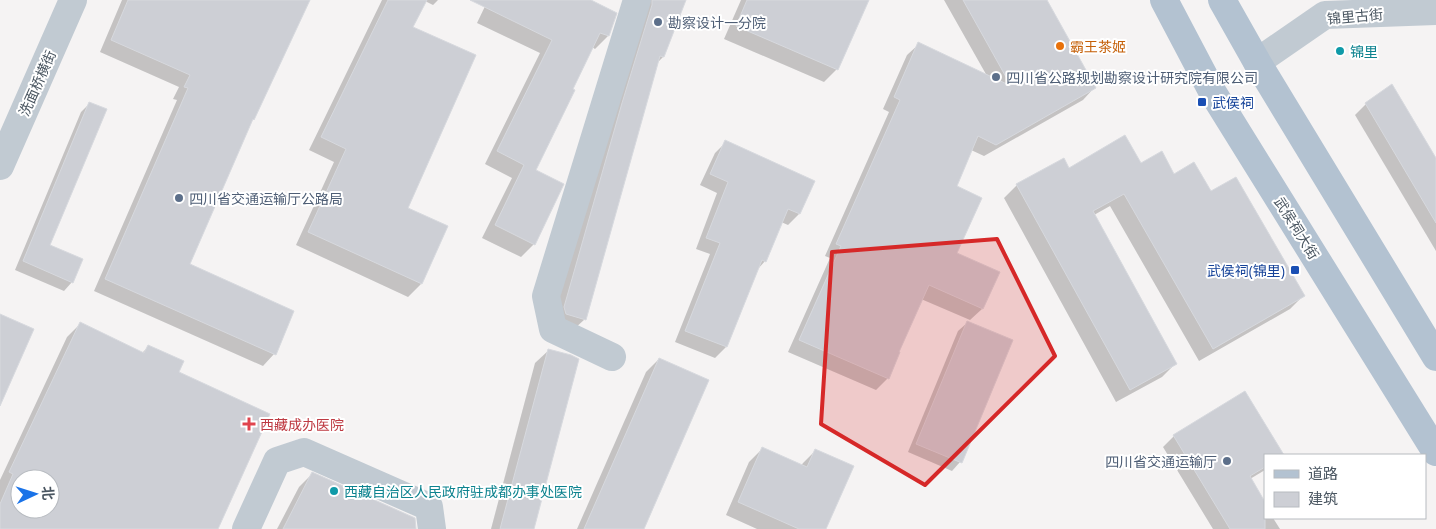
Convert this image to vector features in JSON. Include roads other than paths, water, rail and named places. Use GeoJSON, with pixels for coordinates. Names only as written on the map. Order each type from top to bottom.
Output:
{"type":"FeatureCollection","features":[{"type":"Feature","properties":{"kind":"main road","name":"武侯祠大街"},"geometry":{"type":"LineString","coordinates":[[1164,0],[1213,93],[1436,452]]}},
{"type":"Feature","properties":{"kind":"main road"},"geometry":{"type":"LineString","coordinates":[[1222,0],[1257,62],[1436,357]]}},
{"type":"Feature","properties":{"kind":"street","name":"洗面桥横街"},"geometry":{"type":"LineString","coordinates":[[0,166],[73,0]]}},
{"type":"Feature","properties":{"kind":"street"},"geometry":{"type":"LineString","coordinates":[[612,357],[554,329],[546,296],[637,0]]}},
{"type":"Feature","properties":{"kind":"street","name":"锦里古街"},"geometry":{"type":"LineString","coordinates":[[1257,62],[1325,15],[1436,11]]}},
{"type":"Feature","properties":{"kind":"street"},"geometry":{"type":"LineString","coordinates":[[246,529],[277,461],[304,452],[428,507],[432,529]]}},
{"type":"Feature","properties":{"kind":"place","name":"勘察设计一分院"},"geometry":{"type":"Point","coordinates":[658,22]}},
{"type":"Feature","properties":{"kind":"place","name":"霸王茶姬"},"geometry":{"type":"Point","coordinates":[1060,46]}},
{"type":"Feature","properties":{"kind":"place","name":"锦里"},"geometry":{"type":"Point","coordinates":[1340,51]}},
{"type":"Feature","properties":{"kind":"place","name":"四川省公路规划勘察设计研究院有限公司"},"geometry":{"type":"Point","coordinates":[996,77]}},
{"type":"Feature","properties":{"kind":"place","name":"武侯祠"},"geometry":{"type":"Point","coordinates":[1202,102]}},
{"type":"Feature","properties":{"kind":"place","name":"四川省交通运输厅公路局"},"geometry":{"type":"Point","coordinates":[179,198]}},
{"type":"Feature","properties":{"kind":"place","name":"武侯祠(锦里)"},"geometry":{"type":"Point","coordinates":[1295,270]}},
{"type":"Feature","properties":{"kind":"place","name":"西藏成办医院"},"geometry":{"type":"Point","coordinates":[249,424]}},
{"type":"Feature","properties":{"kind":"place","name":"四川省交通运输厅"},"geometry":{"type":"Point","coordinates":[1227,461]}},
{"type":"Feature","properties":{"kind":"place","name":"西藏自治区人民政府驻成都办事处医院"},"geometry":{"type":"Point","coordinates":[334,491]}}]}
